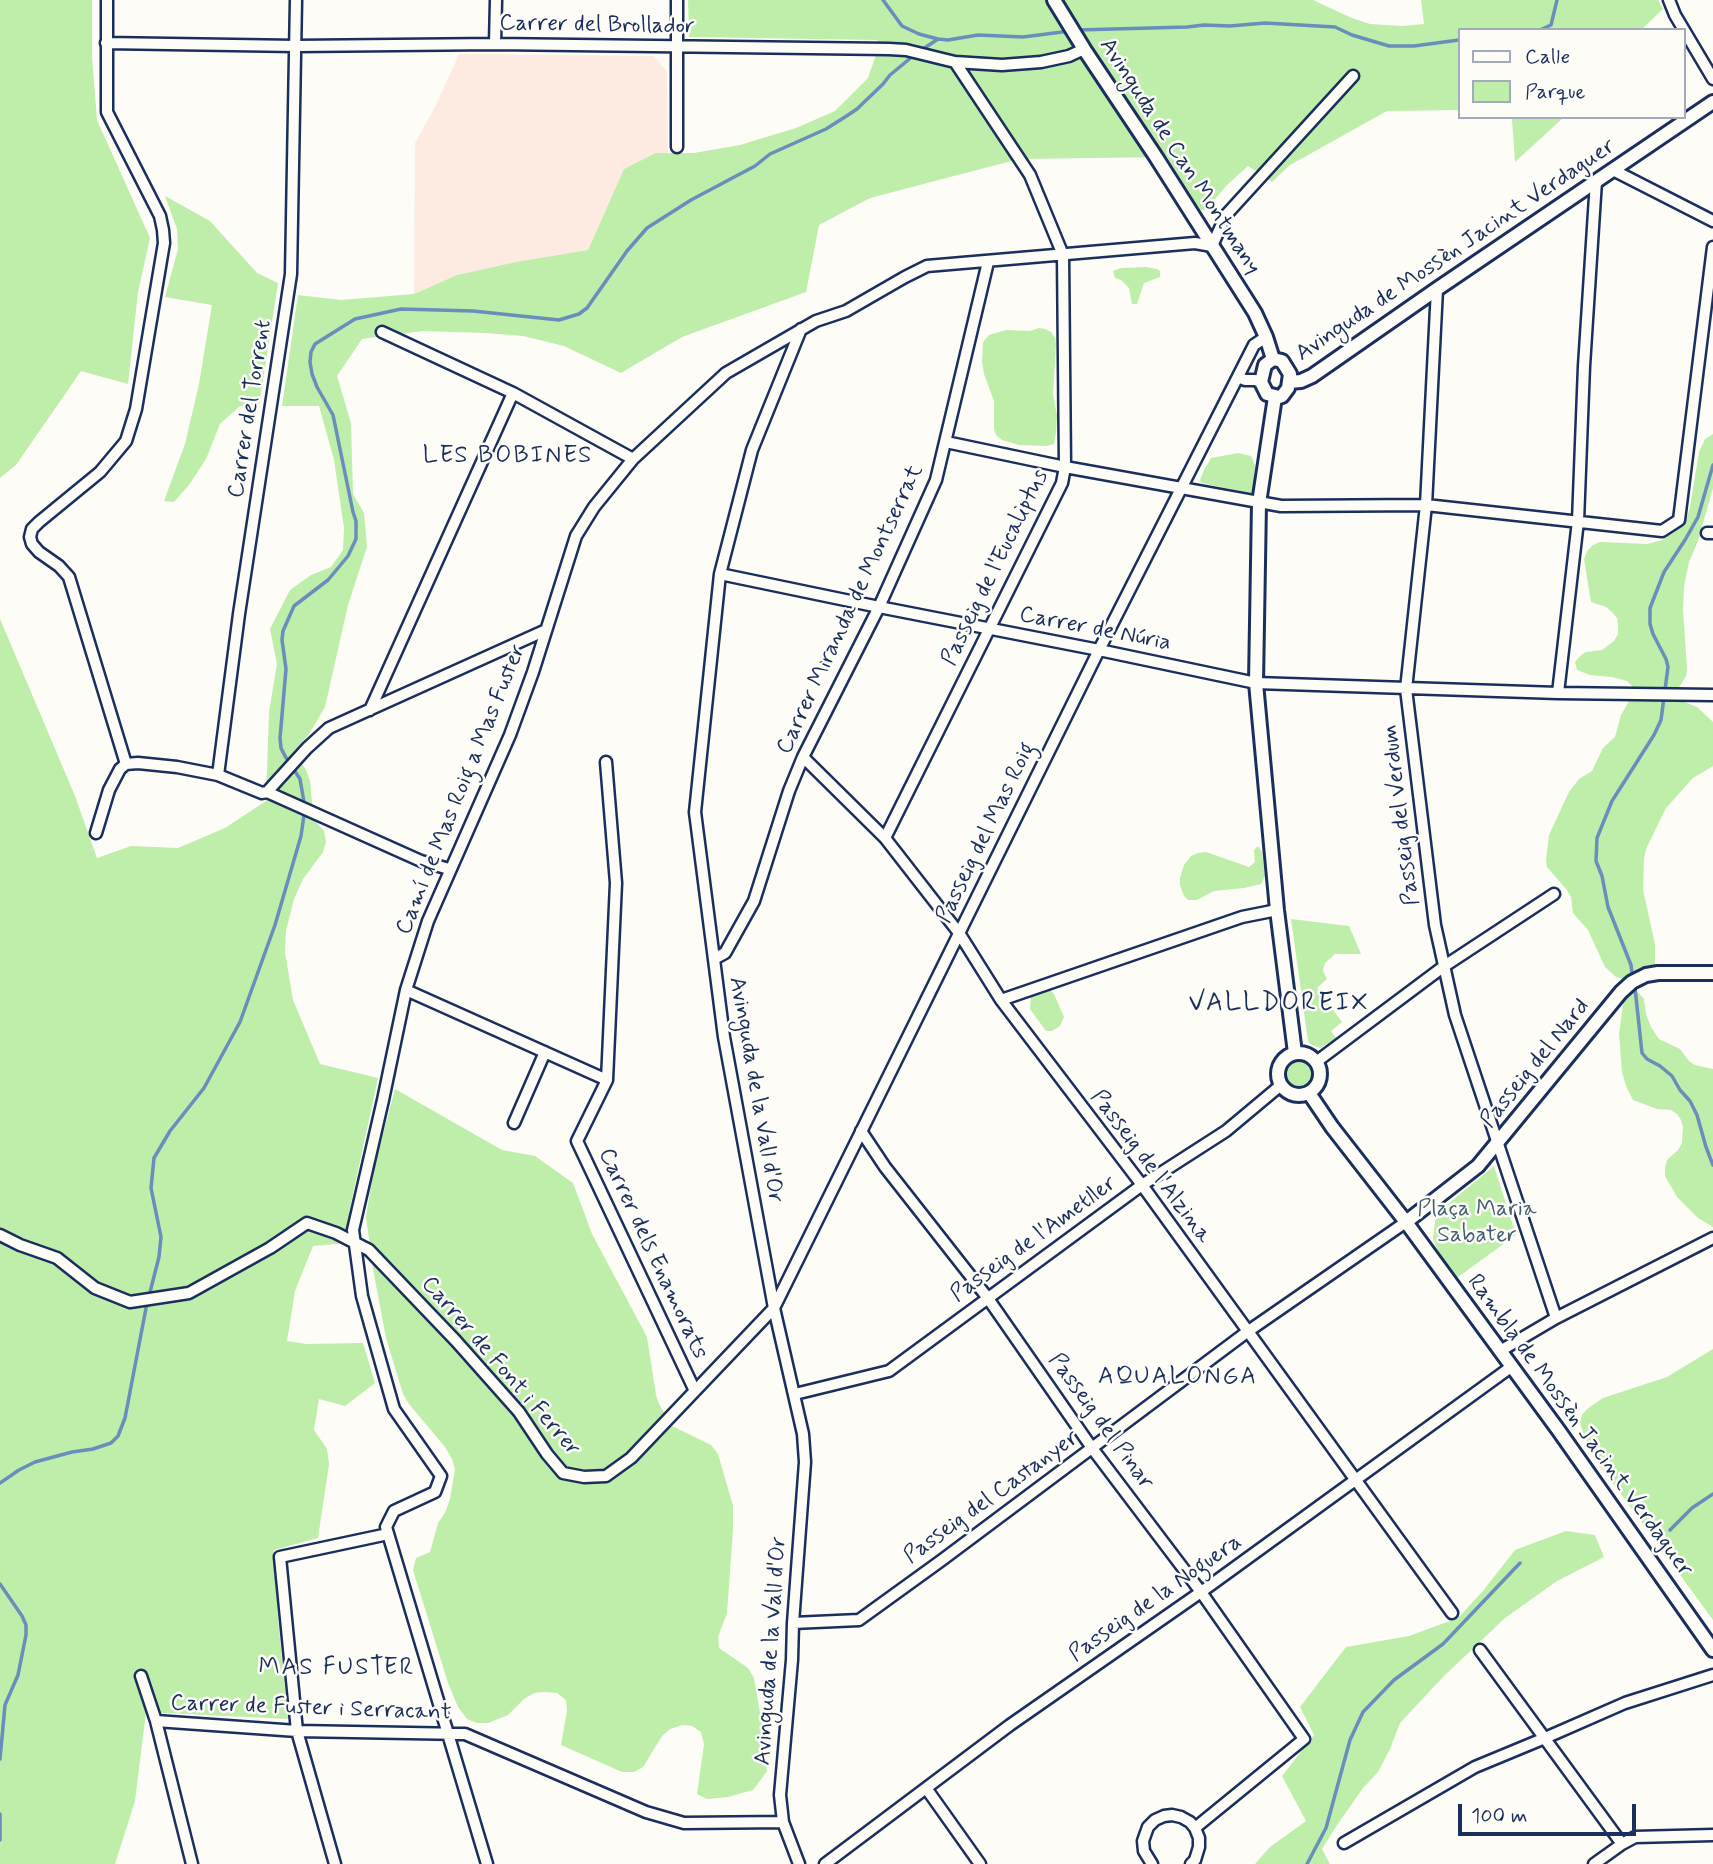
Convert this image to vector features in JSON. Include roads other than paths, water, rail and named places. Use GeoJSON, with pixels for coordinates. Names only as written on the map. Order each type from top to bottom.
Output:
{"type":"FeatureCollection","features":[{"type":"Feature","properties":{"kind":"street"},"geometry":{"type":"LineString","coordinates":[[107,0],[107,112],[160,216],[164,243],[136,409],[125,441],[100,472],[38,522],[30,537],[38,552],[59,566],[69,577],[126,764]]}},
{"type":"Feature","properties":{"kind":"street","name":"Carrer del Torrent"},"geometry":{"type":"LineString","coordinates":[[218,775],[239,614],[291,274],[296,0]]}},
{"type":"Feature","properties":{"kind":"street"},"geometry":{"type":"LineString","coordinates":[[495,44],[496,0]]}},
{"type":"Feature","properties":{"kind":"street"},"geometry":{"type":"LineString","coordinates":[[677,0],[677,147]]}},
{"type":"Feature","properties":{"kind":"street"},"geometry":{"type":"LineString","coordinates":[[1669,0],[1683,28]]}},
{"type":"Feature","properties":{"kind":"street","name":"Avinguda de Can Montmany"},"geometry":{"type":"LineString","coordinates":[[1057,4],[1255,313],[1273,359]]}},
{"type":"Feature","properties":{"kind":"street"},"geometry":{"type":"LineString","coordinates":[[1685,32],[1713,79]]}},
{"type":"Feature","properties":{"kind":"street","name":"Carrer del Brollador"},"geometry":{"type":"LineString","coordinates":[[106,43],[889,48],[955,62],[1002,65],[1069,56],[1084,49]]}},
{"type":"Feature","properties":{"kind":"street"},"geometry":{"type":"LineString","coordinates":[[955,62],[1030,175],[1063,255]]}},
{"type":"Feature","properties":{"kind":"street"},"geometry":{"type":"LineString","coordinates":[[1212,246],[1226,215],[1353,76]]}},
{"type":"Feature","properties":{"kind":"street","name":"Avinguda de Mossèn Jacint Verdaguer"},"geometry":{"type":"LineString","coordinates":[[1289,382],[1312,376],[1713,102]]}},
{"type":"Feature","properties":{"kind":"street"},"geometry":{"type":"LineString","coordinates":[[1613,170],[1713,221]]}},
{"type":"Feature","properties":{"kind":"street"},"geometry":{"type":"LineString","coordinates":[[1558,693],[1578,522],[1584,366],[1596,181]]}},
{"type":"Feature","properties":{"kind":"street","name":"Camí de Mas Roig a Mas Fuster"},"geometry":{"type":"LineString","coordinates":[[388,1534],[386,1527],[394,1511],[435,1492],[441,1476],[394,1409],[362,1296],[353,1230],[406,990],[428,921],[510,735],[576,536],[594,507],[633,459],[726,373],[816,321],[846,311],[927,266],[1195,243],[1212,246]]}},
{"type":"Feature","properties":{"kind":"street"},"geometry":{"type":"LineString","coordinates":[[946,442],[1065,467],[1281,506],[1426,505],[1662,531],[1679,520],[1713,247]]}},
{"type":"Feature","properties":{"kind":"street","name":"Passeig de l'Eucaliptus"},"geometry":{"type":"LineString","coordinates":[[885,838],[1062,482],[1065,467],[1063,255]]}},
{"type":"Feature","properties":{"kind":"street","name":"Carrer Miranda de Montserrat"},"geometry":{"type":"LineString","coordinates":[[714,959],[725,953],[754,901],[789,791],[803,757],[879,607],[936,480],[988,262]]}},
{"type":"Feature","properties":{"kind":"street","name":"Passeig del Verdum"},"geometry":{"type":"LineString","coordinates":[[1437,289],[1426,505],[1406,689],[1435,925],[1454,1016],[1556,1318]]}},
{"type":"Feature","properties":{"kind":"street","name":"Avinguda de la Vall d'Or"},"geometry":{"type":"LineString","coordinates":[[799,1864],[783,1822],[780,1795],[805,1462],[803,1434],[774,1308],[724,1037],[695,812],[720,574],[752,450],[801,329]]}},
{"type":"Feature","properties":{"kind":"street"},"geometry":{"type":"LineString","coordinates":[[382,332],[513,393],[633,459]]}},
{"type":"Feature","properties":{"kind":"street","name":"Passeig del Mas Roig"},"geometry":{"type":"LineString","coordinates":[[774,1308],[1099,650],[1254,345],[1266,337]]}},
{"type":"Feature","properties":{"kind":"street"},"geometry":{"type":"LineString","coordinates":[[1273,359],[1285,364],[1290,374],[1289,382],[1282,396],[1267,394],[1261,382],[1265,365],[1273,359]]}},
{"type":"Feature","properties":{"kind":"street"},"geometry":{"type":"LineString","coordinates":[[1238,377],[1261,382]]}},
{"type":"Feature","properties":{"kind":"street"},"geometry":{"type":"LineString","coordinates":[[370,710],[513,393]]}},
{"type":"Feature","properties":{"kind":"street"},"geometry":{"type":"LineString","coordinates":[[1275,397],[1259,503],[1256,684],[1277,910],[1295,1053]]}},
{"type":"Feature","properties":{"kind":"street","name":"Carrer de Núria"},"geometry":{"type":"LineString","coordinates":[[720,574],[1256,684],[1713,695]]}},
{"type":"Feature","properties":{"kind":"street"},"geometry":{"type":"LineString","coordinates":[[267,792],[328,728],[546,630]]}},
{"type":"Feature","properties":{"kind":"street","name":"Passeig de l'Alzina"},"geometry":{"type":"LineString","coordinates":[[803,757],[885,838],[959,933],[1001,1000],[1142,1185],[1452,1613]]}},
{"type":"Feature","properties":{"kind":"street","name":"Carrer dels Enamorats"},"geometry":{"type":"LineString","coordinates":[[606,762],[615,883],[607,1080],[577,1141],[695,1391]]}},
{"type":"Feature","properties":{"kind":"street"},"geometry":{"type":"LineString","coordinates":[[96,833],[109,790],[120,769],[126,764],[138,763],[218,775],[312,811],[421,861],[449,869]]}},
{"type":"Feature","properties":{"kind":"street"},"geometry":{"type":"LineString","coordinates":[[1316,1062],[1443,967],[1554,894]]}},
{"type":"Feature","properties":{"kind":"street"},"geometry":{"type":"LineString","coordinates":[[1001,1000],[1242,917],[1277,910]]}},
{"type":"Feature","properties":{"kind":"street","name":"Passeig del Nard"},"geometry":{"type":"LineString","coordinates":[[1406,1222],[1478,1166],[1632,982],[1658,972],[1713,973]]}},
{"type":"Feature","properties":{"kind":"street"},"geometry":{"type":"LineString","coordinates":[[406,990],[607,1080]]}},
{"type":"Feature","properties":{"kind":"street"},"geometry":{"type":"LineString","coordinates":[[514,1123],[545,1052]]}},
{"type":"Feature","properties":{"kind":"street"},"geometry":{"type":"LineString","coordinates":[[1295,1053],[1307,1054],[1316,1062],[1320,1079],[1314,1090],[1296,1096],[1281,1085],[1278,1072],[1283,1060],[1295,1053]]}},
{"type":"Feature","properties":{"kind":"street","name":"Passeig de l'Ametller"},"geometry":{"type":"LineString","coordinates":[[795,1394],[889,1371],[1142,1185],[1226,1131],[1281,1085]]}},
{"type":"Feature","properties":{"kind":"street","name":"Rambla de Mossèn Jacint Verdaguer"},"geometry":{"type":"LineString","coordinates":[[1308,1093],[1500,1351],[1713,1650]]}},
{"type":"Feature","properties":{"kind":"street","name":"Passeig del Pinar"},"geometry":{"type":"LineString","coordinates":[[861,1131],[987,1297],[1093,1448],[1201,1592],[1304,1740],[1195,1828]]}},
{"type":"Feature","properties":{"kind":"street","name":"Passeig del Castanyer"},"geometry":{"type":"LineString","coordinates":[[793,1623],[859,1620],[1247,1332],[1406,1222]]}},
{"type":"Feature","properties":{"kind":"street","name":"Carrer de Font i Ferrer"},"geometry":{"type":"LineString","coordinates":[[0,1236],[57,1258],[95,1288],[130,1302],[189,1293],[270,1248],[307,1223],[354,1242],[369,1250],[456,1341],[519,1412],[563,1473],[584,1477],[606,1476],[631,1458],[774,1308]]}},
{"type":"Feature","properties":{"kind":"street"},"geometry":{"type":"LineString","coordinates":[[1500,1351],[1556,1318],[1713,1238]]}},
{"type":"Feature","properties":{"kind":"street","name":"Passeig de la Noguera"},"geometry":{"type":"LineString","coordinates":[[825,1864],[1010,1725],[1201,1592],[1511,1367]]}},
{"type":"Feature","properties":{"kind":"street"},"geometry":{"type":"LineString","coordinates":[[335,1864],[297,1731],[279,1557],[388,1534],[487,1864]]}},
{"type":"Feature","properties":{"kind":"street"},"geometry":{"type":"LineString","coordinates":[[1480,1650],[1622,1844]]}},
{"type":"Feature","properties":{"kind":"street"},"geometry":{"type":"LineString","coordinates":[[1344,1843],[1475,1767],[1625,1703],[1713,1675]]}},
{"type":"Feature","properties":{"kind":"street"},"geometry":{"type":"LineString","coordinates":[[141,1676],[156,1721],[192,1864]]}},
{"type":"Feature","properties":{"kind":"street","name":"Carrer de Fuster i Serracant"},"geometry":{"type":"LineString","coordinates":[[156,1721],[297,1731],[465,1734],[646,1812],[684,1823],[783,1822]]}},
{"type":"Feature","properties":{"kind":"street"},"geometry":{"type":"LineString","coordinates":[[926,1788],[980,1864]]}},
{"type":"Feature","properties":{"kind":"street"},"geometry":{"type":"LineString","coordinates":[[1147,1863],[1143,1841],[1148,1827],[1155,1820],[1172,1815],[1190,1822],[1199,1838],[1199,1847],[1191,1864]]}},
{"type":"Feature","properties":{"kind":"street"},"geometry":{"type":"LineString","coordinates":[[1594,1864],[1635,1837],[1713,1835]]}},
{"type":"Feature","properties":{"kind":"waterway"},"geometry":{"type":"LineString","coordinates":[[883,0],[902,26],[938,39],[978,35],[1023,37],[1070,31]]}},
{"type":"Feature","properties":{"kind":"waterway"},"geometry":{"type":"LineString","coordinates":[[1544,28],[1551,25],[1557,0]]}},
{"type":"Feature","properties":{"kind":"waterway"},"geometry":{"type":"LineString","coordinates":[[1077,30],[1265,23],[1335,27],[1389,46],[1414,46],[1458,40]]}},
{"type":"Feature","properties":{"kind":"waterway"},"geometry":{"type":"LineString","coordinates":[[920,51],[938,39]]}},
{"type":"Feature","properties":{"kind":"waterway"},"geometry":{"type":"LineString","coordinates":[[149,1296],[161,1237],[151,1188],[154,1158],[170,1131],[204,1088],[240,1022],[275,925],[301,836],[305,808],[300,779],[281,748],[280,738],[286,669],[283,631],[294,606],[328,580],[348,556],[356,539],[356,521],[333,415],[312,374],[310,362],[315,344],[355,319],[401,309],[473,311],[559,320],[579,314],[587,308],[627,251],[647,228],[691,200],[755,166],[770,154],[826,129],[845,117],[913,56]]}},
{"type":"Feature","properties":{"kind":"waterway"},"geometry":{"type":"LineString","coordinates":[[1632,974],[1608,907],[1596,861],[1597,838],[1612,801],[1661,720],[1668,667],[1653,634],[1650,608],[1664,572],[1698,517],[1713,465]]}},
{"type":"Feature","properties":{"kind":"waterway"},"geometry":{"type":"LineString","coordinates":[[1635,988],[1642,1053],[1672,1076],[1690,1101],[1713,1165]]}},
{"type":"Feature","properties":{"kind":"waterway"},"geometry":{"type":"LineString","coordinates":[[0,1483],[35,1462],[93,1449],[111,1443],[118,1436],[125,1418],[147,1303]]}},
{"type":"Feature","properties":{"kind":"waterway"},"geometry":{"type":"LineString","coordinates":[[1670,1530],[1692,1508],[1713,1494]]}},
{"type":"Feature","properties":{"kind":"waterway"},"geometry":{"type":"LineString","coordinates":[[1307,1864],[1326,1828],[1350,1740],[1363,1712],[1394,1680],[1443,1644],[1520,1563]]}},
{"type":"Feature","properties":{"kind":"waterway"},"geometry":{"type":"LineString","coordinates":[[0,1584],[26,1625],[18,1675],[5,1705],[0,1759]]}},
{"type":"Feature","properties":{"kind":"waterway"},"geometry":{"type":"LineString","coordinates":[[0,1814],[0,1840]]}},
{"type":"Feature","properties":{"kind":"district","name":"LES BOBINES"},"geometry":{"type":"Point","coordinates":[508,457]}},
{"type":"Feature","properties":{"kind":"district","name":"VALLDOREIX"},"geometry":{"type":"Point","coordinates":[1279,1005]}},
{"type":"Feature","properties":{"kind":"district","name":"AQUALONGA"},"geometry":{"type":"Point","coordinates":[1178,1378]}},
{"type":"Feature","properties":{"kind":"district","name":"MAS FUSTER"},"geometry":{"type":"Point","coordinates":[337,1669]}},
{"type":"Feature","properties":{"kind":"park label","name":"Plaça Maria Sabater"},"geometry":{"type":"Point","coordinates":[1477,1223]}}]}
